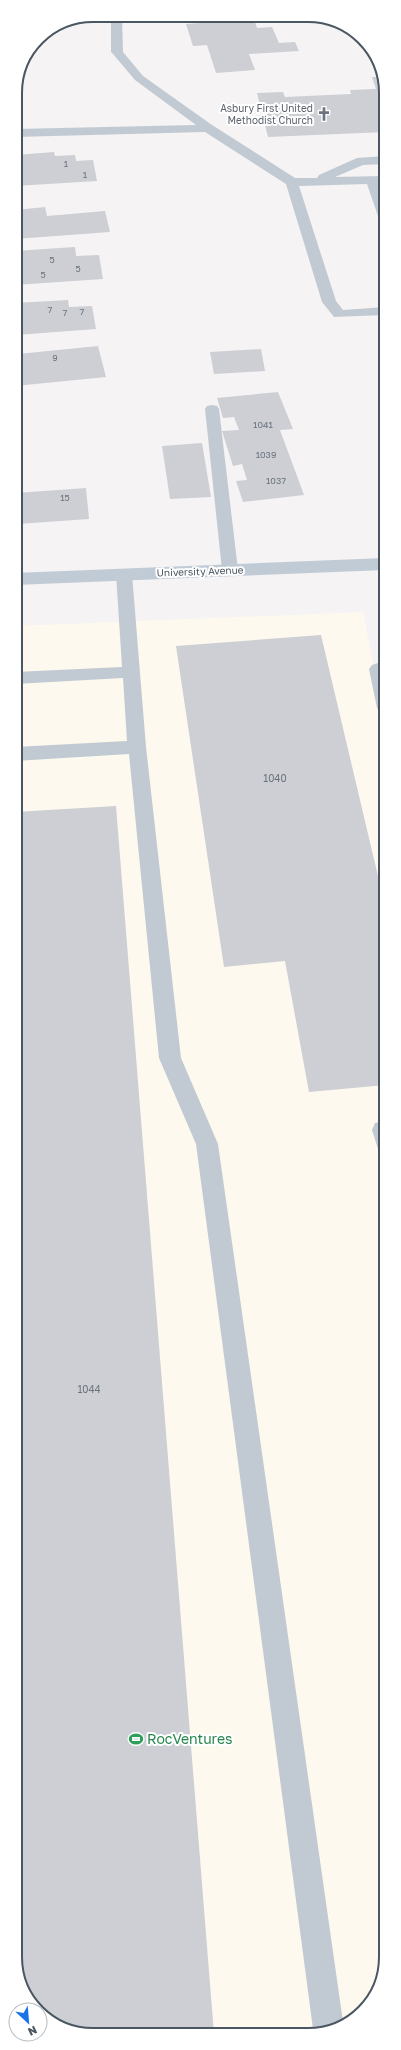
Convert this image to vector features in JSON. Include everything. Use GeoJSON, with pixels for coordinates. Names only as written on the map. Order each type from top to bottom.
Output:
{"type":"FeatureCollection","features":[{"type":"Feature","properties":{"kind":"main road","name":"University Avenue"},"geometry":{"type":"LineString","coordinates":[[22,579],[379,564]]}},
{"type":"Feature","properties":{"kind":"lane"},"geometry":{"type":"LineString","coordinates":[[116,22],[117,52],[139,78],[208,128],[292,182],[379,181]]}},
{"type":"Feature","properties":{"kind":"lane"},"geometry":{"type":"LineString","coordinates":[[22,133],[208,128]]}},
{"type":"Feature","properties":{"kind":"lane"},"geometry":{"type":"LineString","coordinates":[[314,182],[361,161],[379,160]]}},
{"type":"Feature","properties":{"kind":"lane"},"geometry":{"type":"LineString","coordinates":[[292,182],[328,302],[340,314],[379,311]]}},
{"type":"Feature","properties":{"kind":"lane"},"geometry":{"type":"LineString","coordinates":[[212,409],[230,570]]}},
{"type":"Feature","properties":{"kind":"lane"},"geometry":{"type":"LineString","coordinates":[[124,574],[137,747],[170,1058],[207,1144],[328,2025]]}},
{"type":"Feature","properties":{"kind":"lane"},"geometry":{"type":"LineString","coordinates":[[22,678],[132,672]]}},
{"type":"Feature","properties":{"kind":"lane"},"geometry":{"type":"LineString","coordinates":[[22,754],[137,747]]}},
{"type":"Feature","properties":{"kind":"shaded area"},"geometry":{"type":"Polygon","coordinates":[[[363,612],[379,695],[378,1971],[374,1984],[361,2004],[339,2021],[326,2026],[308,2028],[93,2028],[79,2027],[62,2021],[48,2011],[48,2002],[38,2002],[29,1988],[26,1980],[23,1971],[22,626],[363,612]]]}},
{"type":"Feature","properties":{"kind":"building"},"geometry":{"type":"Polygon","coordinates":[[[213,22],[255,22],[257,28],[272,27],[279,43],[295,42],[299,51],[249,54],[255,70],[216,73],[207,45],[193,46],[186,24],[213,22]]]}},
{"type":"Feature","properties":{"kind":"building","name":"Asbury First United Methodist Church"},"geometry":{"type":"Polygon","coordinates":[[[372,77],[377,77],[378,79],[379,132],[268,137],[257,93],[283,92],[285,97],[351,94],[350,90],[376,89],[372,77]]]}},
{"type":"Feature","properties":{"kind":"building"},"geometry":{"type":"Polygon","coordinates":[[[54,152],[55,156],[75,155],[76,161],[93,160],[97,181],[22,186],[22,154],[54,152]]]}},
{"type":"Feature","properties":{"kind":"building"},"geometry":{"type":"Polygon","coordinates":[[[45,207],[47,216],[105,211],[110,232],[22,238],[22,209],[45,207]]]}},
{"type":"Feature","properties":{"kind":"building"},"geometry":{"type":"Polygon","coordinates":[[[75,247],[76,256],[99,255],[103,279],[22,285],[22,251],[75,247]]]}},
{"type":"Feature","properties":{"kind":"building"},"geometry":{"type":"Polygon","coordinates":[[[68,300],[69,307],[92,306],[96,329],[22,335],[22,303],[68,300]]]}},
{"type":"Feature","properties":{"kind":"building"},"geometry":{"type":"Polygon","coordinates":[[[98,346],[106,377],[22,385],[22,354],[98,346]]]}},
{"type":"Feature","properties":{"kind":"building"},"geometry":{"type":"Polygon","coordinates":[[[261,349],[265,371],[214,374],[210,352],[261,349]]]}},
{"type":"Feature","properties":{"kind":"building"},"geometry":{"type":"Polygon","coordinates":[[[278,392],[293,429],[280,430],[304,495],[243,502],[236,481],[247,480],[242,464],[233,466],[222,431],[239,430],[234,417],[223,418],[217,398],[278,392]]]}},
{"type":"Feature","properties":{"kind":"building"},"geometry":{"type":"Polygon","coordinates":[[[202,443],[211,497],[170,499],[162,446],[202,443]]]}},
{"type":"Feature","properties":{"kind":"building"},"geometry":{"type":"Polygon","coordinates":[[[86,488],[89,519],[22,524],[22,493],[86,488]]]}},
{"type":"Feature","properties":{"kind":"building"},"geometry":{"type":"Polygon","coordinates":[[[321,635],[379,880],[379,1086],[309,1092],[285,961],[224,967],[176,646],[321,635]]]}},
{"type":"Feature","properties":{"kind":"building"},"geometry":{"type":"Polygon","coordinates":[[[116,806],[214,2028],[93,2028],[79,2027],[70,2024],[62,2021],[48,2011],[48,2002],[38,2002],[34,1996],[29,1988],[23,1971],[22,812],[116,806]]]}},
{"type":"Feature","properties":{"kind":"place","name":"Asbury First United Methodist Church"},"geometry":{"type":"Point","coordinates":[324,114]}},
{"type":"Feature","properties":{"kind":"place","name":"RocVentures"},"geometry":{"type":"Point","coordinates":[136,1739]}}]}
